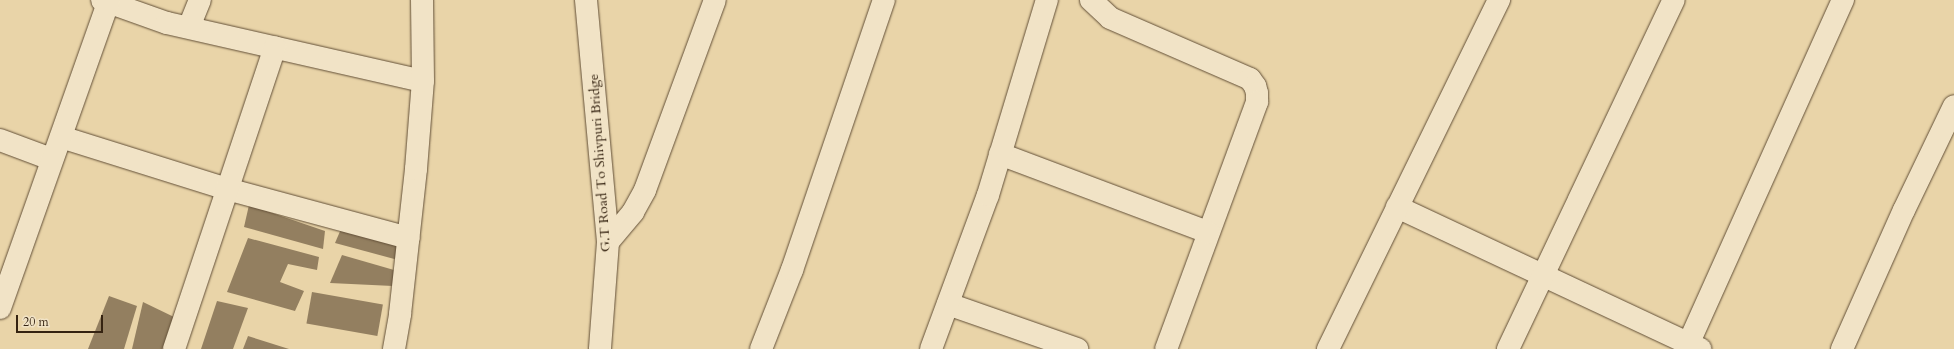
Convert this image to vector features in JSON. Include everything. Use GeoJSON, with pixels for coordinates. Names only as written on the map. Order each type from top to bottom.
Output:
{"type":"FeatureCollection","features":[{"type":"Feature","properties":{"kind":"street"},"geometry":{"type":"LineString","coordinates":[[189,27],[200,0]]}},
{"type":"Feature","properties":{"kind":"street"},"geometry":{"type":"LineString","coordinates":[[394,349],[409,238],[423,81],[422,0]]}},
{"type":"Feature","properties":{"kind":"street","name":"G.T Road To Shivpuri Bridge"},"geometry":{"type":"LineString","coordinates":[[586,0],[608,242],[600,349]]}},
{"type":"Feature","properties":{"kind":"street"},"geometry":{"type":"LineString","coordinates":[[608,242],[633,212],[645,190],[715,0]]}},
{"type":"Feature","properties":{"kind":"street"},"geometry":{"type":"LineString","coordinates":[[761,349],[792,270],[884,0]]}},
{"type":"Feature","properties":{"kind":"street"},"geometry":{"type":"LineString","coordinates":[[931,349],[1000,154],[1047,0]]}},
{"type":"Feature","properties":{"kind":"street"},"geometry":{"type":"LineString","coordinates":[[1091,0],[1110,18],[1250,79],[1255,86],[1257,102],[1166,349]]}},
{"type":"Feature","properties":{"kind":"street"},"geometry":{"type":"LineString","coordinates":[[1328,349],[1500,0]]}},
{"type":"Feature","properties":{"kind":"street"},"geometry":{"type":"LineString","coordinates":[[1508,349],[1674,0]]}},
{"type":"Feature","properties":{"kind":"street"},"geometry":{"type":"LineString","coordinates":[[1397,207],[1691,347],[1843,0]]}},
{"type":"Feature","properties":{"kind":"street"},"geometry":{"type":"LineString","coordinates":[[0,308],[5,277],[51,159],[62,137],[105,1],[167,23],[423,81]]}},
{"type":"Feature","properties":{"kind":"street"},"geometry":{"type":"LineString","coordinates":[[174,349],[276,47]]}},
{"type":"Feature","properties":{"kind":"street"},"geometry":{"type":"LineString","coordinates":[[1842,349],[1904,210],[1954,106]]}},
{"type":"Feature","properties":{"kind":"street"},"geometry":{"type":"LineString","coordinates":[[62,137],[227,189],[409,238]]}},
{"type":"Feature","properties":{"kind":"street"},"geometry":{"type":"LineString","coordinates":[[0,140],[51,159]]}},
{"type":"Feature","properties":{"kind":"street"},"geometry":{"type":"LineString","coordinates":[[1000,154],[1208,232]]}},
{"type":"Feature","properties":{"kind":"street"},"geometry":{"type":"LineString","coordinates":[[948,304],[1077,349]]}},
{"type":"Feature","properties":{"kind":"building"},"geometry":{"type":"Polygon","coordinates":[[[249,205],[325,231],[323,249],[244,227],[249,205]]]}},
{"type":"Feature","properties":{"kind":"building"},"geometry":{"type":"Polygon","coordinates":[[[341,229],[398,242],[398,260],[335,243],[341,229]]]}},
{"type":"Feature","properties":{"kind":"building"},"geometry":{"type":"Polygon","coordinates":[[[248,238],[319,257],[317,270],[288,264],[280,282],[304,291],[295,311],[227,292],[248,238]]]}},
{"type":"Feature","properties":{"kind":"building"},"geometry":{"type":"Polygon","coordinates":[[[342,255],[394,270],[393,286],[330,283],[342,255]]]}},
{"type":"Feature","properties":{"kind":"building"},"geometry":{"type":"Polygon","coordinates":[[[312,292],[383,305],[377,336],[306,324],[312,292]]]}},
{"type":"Feature","properties":{"kind":"building"},"geometry":{"type":"Polygon","coordinates":[[[109,296],[137,306],[124,349],[88,349],[109,296]]]}},
{"type":"Feature","properties":{"kind":"building"},"geometry":{"type":"Polygon","coordinates":[[[217,301],[248,308],[233,349],[201,349],[217,301]]]}},
{"type":"Feature","properties":{"kind":"building"},"geometry":{"type":"Polygon","coordinates":[[[143,302],[174,317],[163,349],[132,349],[143,302]]]}},
{"type":"Feature","properties":{"kind":"building"},"geometry":{"type":"Polygon","coordinates":[[[248,336],[289,349],[243,349],[248,336]]]}}]}
